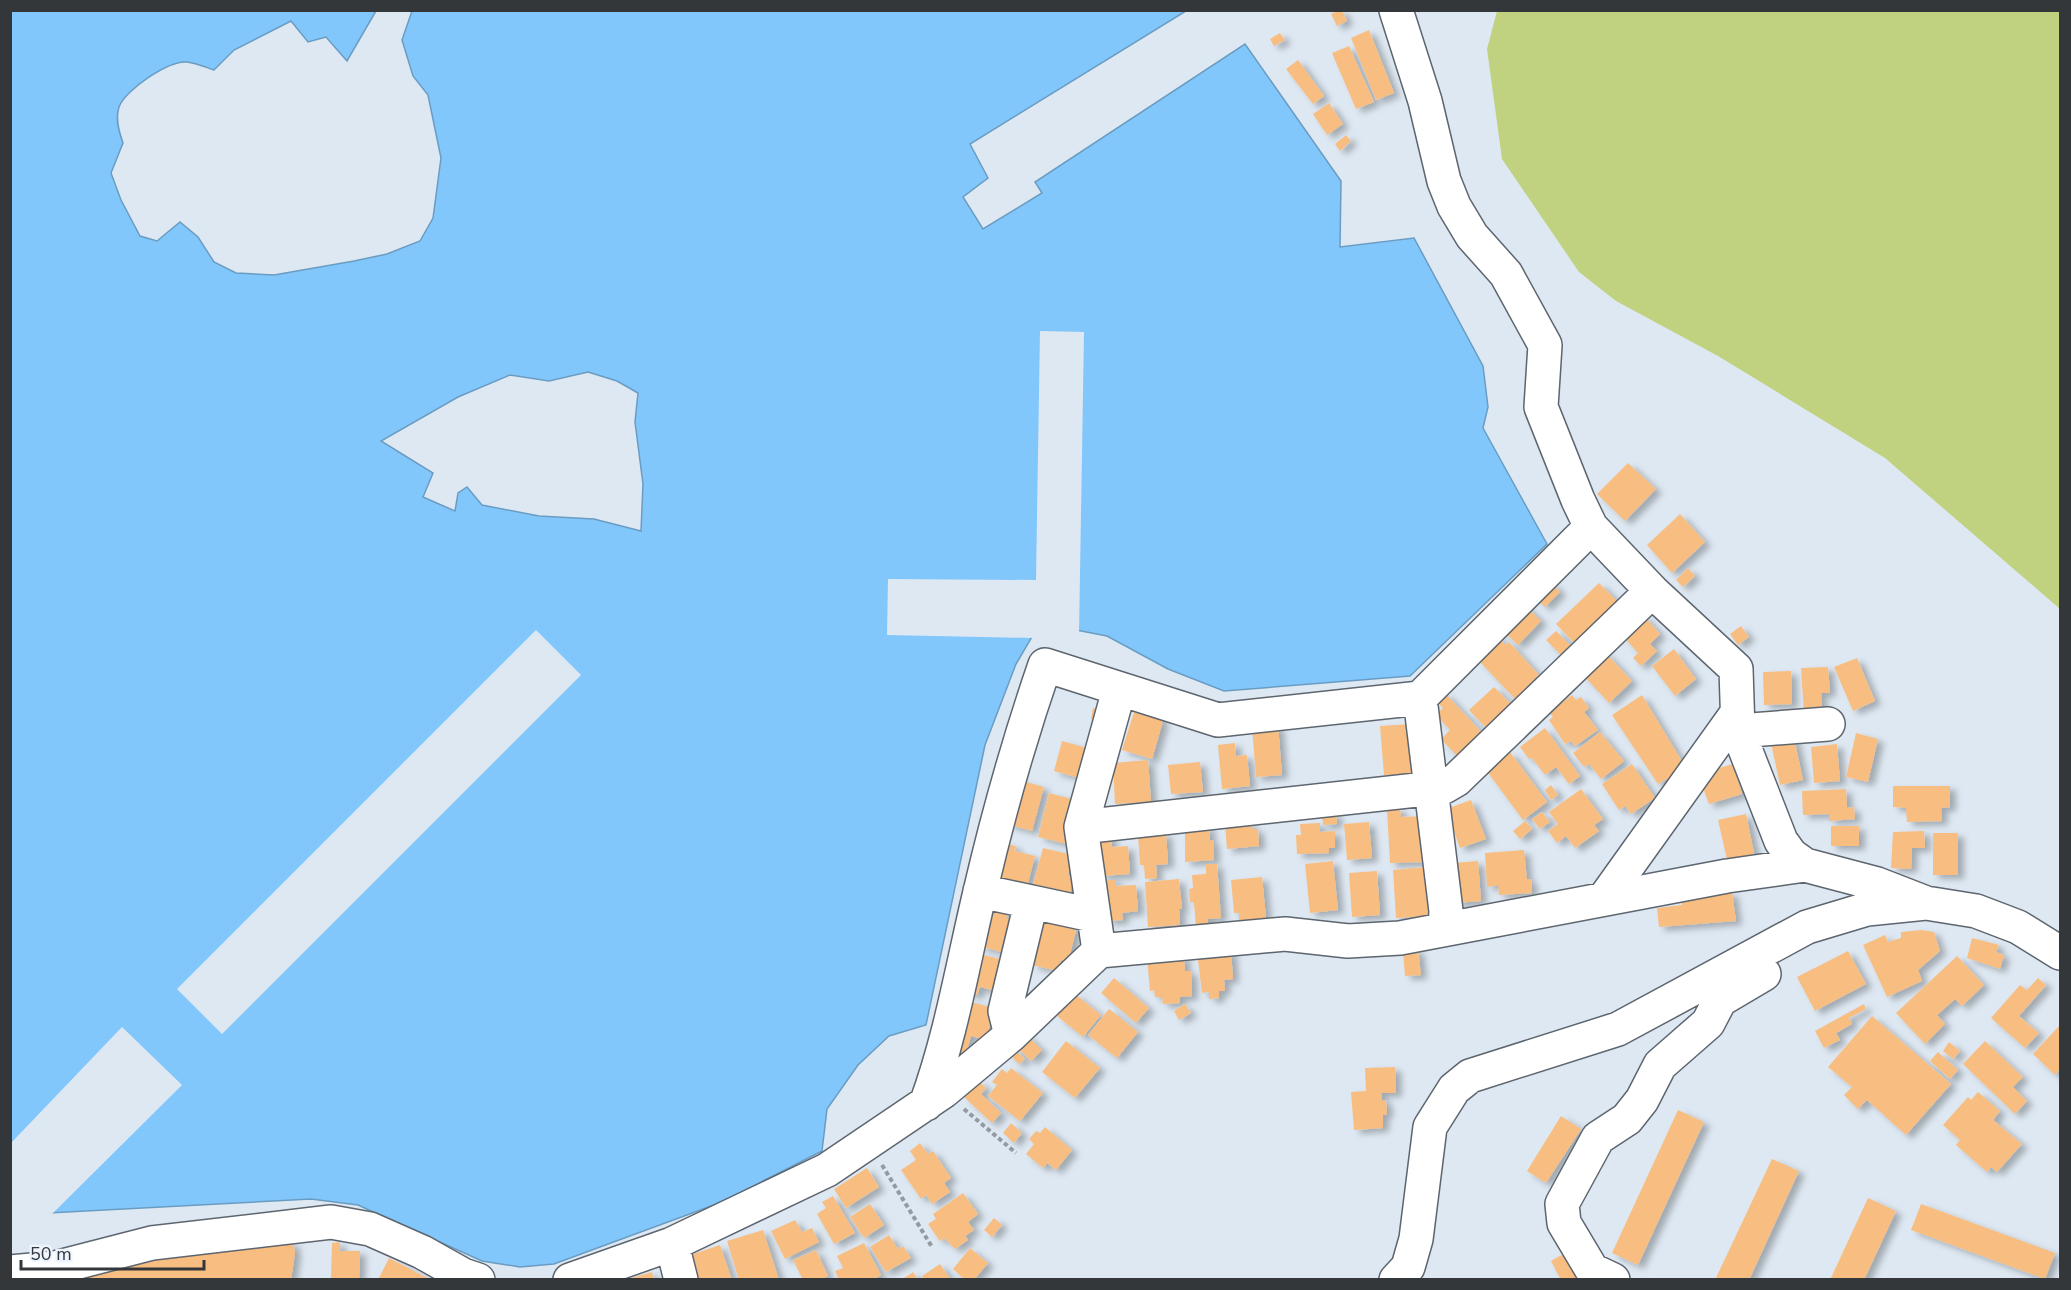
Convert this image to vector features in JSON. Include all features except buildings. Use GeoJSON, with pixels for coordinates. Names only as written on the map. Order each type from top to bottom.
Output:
{"type":"FeatureCollection","features":[{"type":"Feature","properties":{"kind":"street"},"geometry":{"type":"LineString","coordinates":[[1396,10],[1425,101],[1444,181],[1454,206],[1472,236],[1506,274],[1545,345],[1541,407],[1591,527],[1652,591],[1736,669],[1738,722],[1781,841],[1791,855],[1805,865],[1877,884],[1926,903]]}},
{"type":"Feature","properties":{"kind":"street"},"geometry":{"type":"LineString","coordinates":[[935,1098],[941,1055],[1013,757],[1045,664],[1119,690],[1218,720],[1420,698],[1591,527]]}},
{"type":"Feature","properties":{"kind":"street"},"geometry":{"type":"LineString","coordinates":[[1081,827],[1430,790],[1456,780],[1652,591]]}},
{"type":"Feature","properties":{"kind":"street"},"geometry":{"type":"LineString","coordinates":[[1099,951],[1081,827],[1119,690]]}},
{"type":"Feature","properties":{"kind":"street"},"geometry":{"type":"LineString","coordinates":[[1420,698],[1446,910],[1445,929]]}},
{"type":"Feature","properties":{"kind":"street"},"geometry":{"type":"LineString","coordinates":[[1738,722],[1828,724]]}},
{"type":"Feature","properties":{"kind":"street"},"geometry":{"type":"LineString","coordinates":[[1604,899],[1738,722]]}},
{"type":"Feature","properties":{"kind":"street"},"geometry":{"type":"LineString","coordinates":[[570,1280],[672,1244],[826,1170],[935,1098],[1011,1035],[1099,951],[1285,934],[1348,941],[1400,938],[1727,876],[1805,865]]}},
{"type":"Feature","properties":{"kind":"street"},"geometry":{"type":"LineString","coordinates":[[980,891],[1092,915]]}},
{"type":"Feature","properties":{"kind":"street"},"geometry":{"type":"LineString","coordinates":[[1011,1035],[1005,1011],[1031,903]]}},
{"type":"Feature","properties":{"kind":"street"},"geometry":{"type":"LineString","coordinates":[[1396,1280],[1408,1267],[1415,1246],[1430,1127],[1454,1089],[1470,1076],[1489,1068],[1618,1029],[1807,927],[1839,915],[1898,904],[1926,903],[1968,909],[1998,919],[2061,953]]}},
{"type":"Feature","properties":{"kind":"street"},"geometry":{"type":"LineString","coordinates":[[1613,1280],[1592,1270],[1564,1223],[1561,1212],[1562,1204],[1598,1138],[1627,1119],[1642,1100],[1660,1065],[1708,1023],[1720,1000],[1771,970],[1769,948]]}},
{"type":"Feature","properties":{"kind":"street"},"geometry":{"type":"LineString","coordinates":[[10,1272],[55,1268],[152,1243],[331,1222],[370,1229],[478,1280]]}},
{"type":"Feature","properties":{"kind":"street"},"geometry":{"type":"LineString","coordinates":[[672,1244],[681,1280]]}},
{"type":"Feature","properties":{"kind":"path"},"geometry":{"type":"LineString","coordinates":[[935,1098],[1016,1153]]}},
{"type":"Feature","properties":{"kind":"path"},"geometry":{"type":"LineString","coordinates":[[869,1143],[932,1246]]}},
{"type":"Feature","properties":{"kind":"green space"},"geometry":{"type":"Polygon","coordinates":[[[1497,11],[2060,11],[2060,609],[1885,458],[1718,356],[1616,301],[1579,272],[1502,159],[1487,49],[1497,11]]]}},
{"type":"Feature","properties":{"kind":"water"},"geometry":{"type":"Polygon","coordinates":[[[10,11],[376,11],[347,61],[326,37],[308,42],[291,21],[234,50],[214,70],[187,62],[159,71],[138,85],[119,107],[117,121],[123,143],[111,173],[121,200],[140,236],[157,241],[180,222],[198,237],[214,262],[236,273],[274,275],[387,254],[420,241],[433,218],[441,158],[428,95],[413,76],[402,40],[412,11],[1186,11],[970,144],[988,178],[963,197],[983,229],[1042,193],[1035,182],[1245,44],[1341,181],[1340,247],[1414,238],[1483,366],[1488,407],[1483,428],[1547,544],[1410,676],[1224,691],[1168,669],[1107,636],[1040,623],[1016,664],[985,745],[926,1025],[889,1036],[858,1065],[827,1109],[822,1151],[722,1202],[554,1264],[520,1267],[482,1261],[358,1205],[311,1199],[11,1215],[10,11]],[[588,372],[549,381],[510,375],[458,397],[381,441],[433,473],[423,497],[455,511],[458,493],[467,487],[482,505],[539,516],[594,519],[641,531],[643,484],[635,422],[638,393],[617,381],[588,372]]]}},
{"type":"Feature","properties":{"kind":"pier"},"geometry":{"type":"Polygon","coordinates":[[[1040,331],[1084,332],[1079,634],[1042,626],[1035,638],[887,635],[888,579],[1036,580],[1040,331]]]}},
{"type":"Feature","properties":{"kind":"pier"},"geometry":{"type":"Polygon","coordinates":[[[536,630],[581,675],[222,1034],[177,989],[536,630]]]}},
{"type":"Feature","properties":{"kind":"pier"},"geometry":{"type":"Polygon","coordinates":[[[122,1027],[182,1085],[49,1217],[10,1218],[11,1143],[122,1027]]]}}]}
